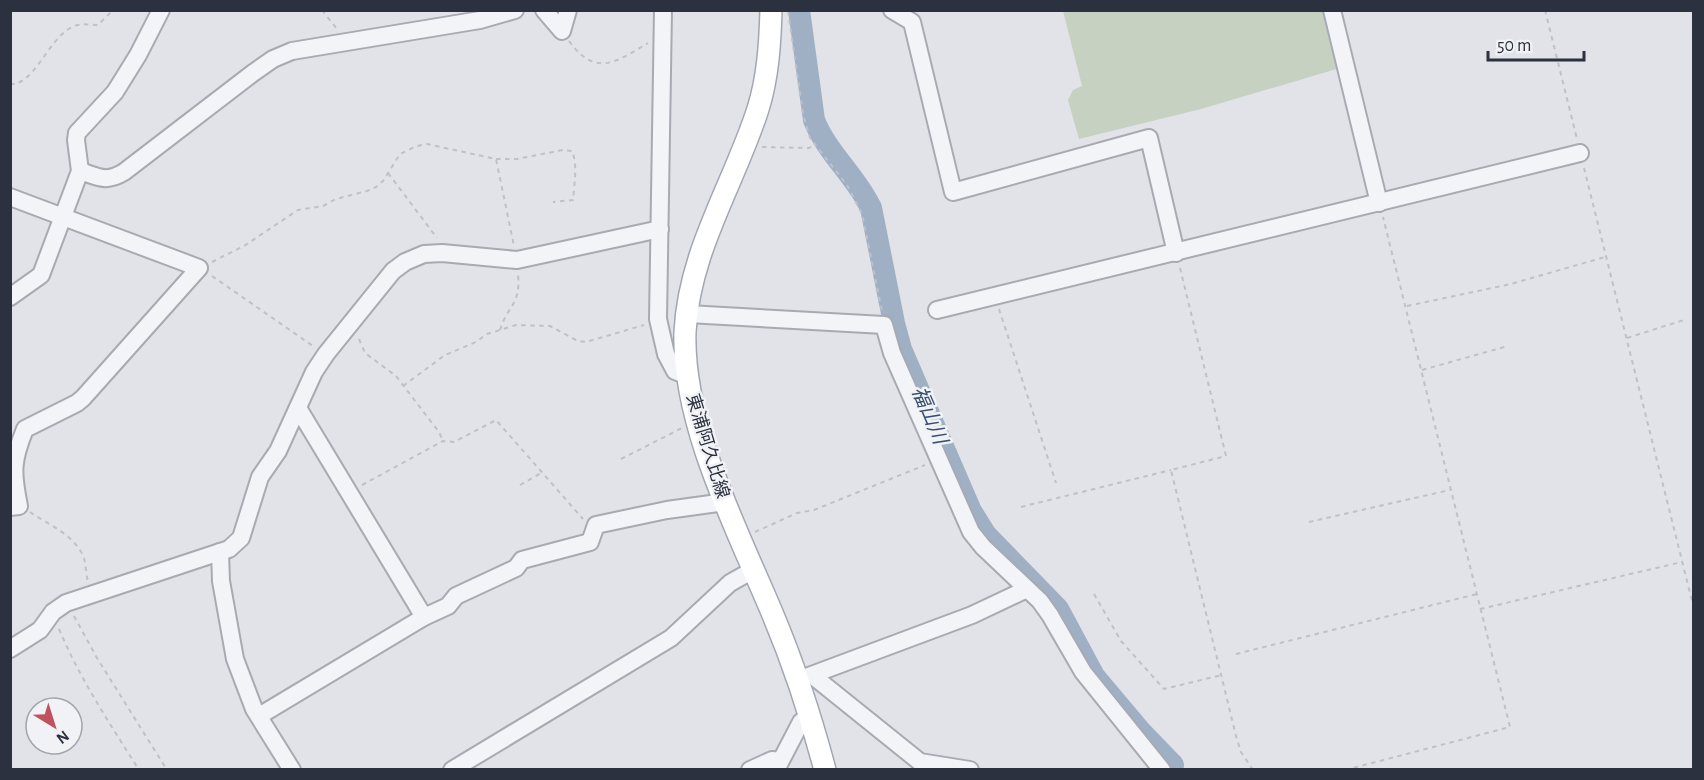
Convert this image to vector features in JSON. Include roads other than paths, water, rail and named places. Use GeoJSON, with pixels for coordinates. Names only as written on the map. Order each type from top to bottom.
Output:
{"type":"FeatureCollection","features":[{"type":"Feature","properties":{"kind":"main road","name":"東浦阿久比線"},"geometry":{"type":"LineString","coordinates":[[771,10],[766,78],[758,110],[702,245],[686,332],[688,376],[697,421],[725,502],[774,616],[806,678],[809,715],[825,770]]}},
{"type":"Feature","properties":{"kind":"street"},"geometry":{"type":"LineString","coordinates":[[10,297],[41,275],[80,171],[77,134],[116,92],[138,55],[160,10]]}},
{"type":"Feature","properties":{"kind":"street"},"geometry":{"type":"LineString","coordinates":[[80,171],[105,179],[113,179],[273,59],[292,51],[480,20],[515,10]]}},
{"type":"Feature","properties":{"kind":"street"},"geometry":{"type":"LineString","coordinates":[[544,10],[562,32],[568,10]]}},
{"type":"Feature","properties":{"kind":"street"},"geometry":{"type":"LineString","coordinates":[[663,10],[658,322],[666,354],[675,371],[688,376]]}},
{"type":"Feature","properties":{"kind":"street"},"geometry":{"type":"LineString","coordinates":[[892,10],[912,22],[953,192],[1149,138],[1176,253]]}},
{"type":"Feature","properties":{"kind":"street"},"geometry":{"type":"LineString","coordinates":[[1332,10],[1379,203]]}},
{"type":"Feature","properties":{"kind":"street"},"geometry":{"type":"LineString","coordinates":[[938,310],[1580,153]]}},
{"type":"Feature","properties":{"kind":"street"},"geometry":{"type":"LineString","coordinates":[[10,197],[200,269],[83,398],[25,429],[15,454],[15,506]]}},
{"type":"Feature","properties":{"kind":"street"},"geometry":{"type":"LineString","coordinates":[[10,649],[40,630],[59,608],[91,593],[229,549],[241,538],[260,477],[278,451],[306,386],[326,354],[393,271],[405,262],[424,254],[442,253],[517,260],[660,229]]}},
{"type":"Feature","properties":{"kind":"street"},"geometry":{"type":"LineString","coordinates":[[688,314],[884,325],[892,353],[971,532],[1050,615],[1083,672],[1162,770]]}},
{"type":"Feature","properties":{"kind":"street"},"geometry":{"type":"LineString","coordinates":[[298,408],[424,617]]}},
{"type":"Feature","properties":{"kind":"street"},"geometry":{"type":"LineString","coordinates":[[259,716],[424,617],[448,606],[456,596],[516,568],[522,560],[590,542],[596,525],[667,510],[725,502]]}},
{"type":"Feature","properties":{"kind":"street"},"geometry":{"type":"LineString","coordinates":[[220,552],[221,581],[231,642],[254,709],[292,770]]}},
{"type":"Feature","properties":{"kind":"street"},"geometry":{"type":"LineString","coordinates":[[452,770],[671,638],[730,584],[753,570]]}},
{"type":"Feature","properties":{"kind":"street"},"geometry":{"type":"LineString","coordinates":[[806,678],[972,615],[1027,589]]}},
{"type":"Feature","properties":{"kind":"street"},"geometry":{"type":"LineString","coordinates":[[806,678],[920,762],[968,769]]}},
{"type":"Feature","properties":{"kind":"street"},"geometry":{"type":"LineString","coordinates":[[750,770],[772,760],[778,765],[801,722],[809,715]]}},
{"type":"Feature","properties":{"kind":"waterway","name":"福山川"},"geometry":{"type":"LineString","coordinates":[[799,10],[814,120],[826,143],[858,185],[871,208],[901,349],[971,511],[986,535],[1058,609],[1094,676],[1142,733],[1173,765]]}},
{"type":"Feature","properties":{"kind":"waterway","name":"福山川"},"geometry":{"type":"LineString","coordinates":[[1171,770],[1173,765],[1180,770]]}}]}
